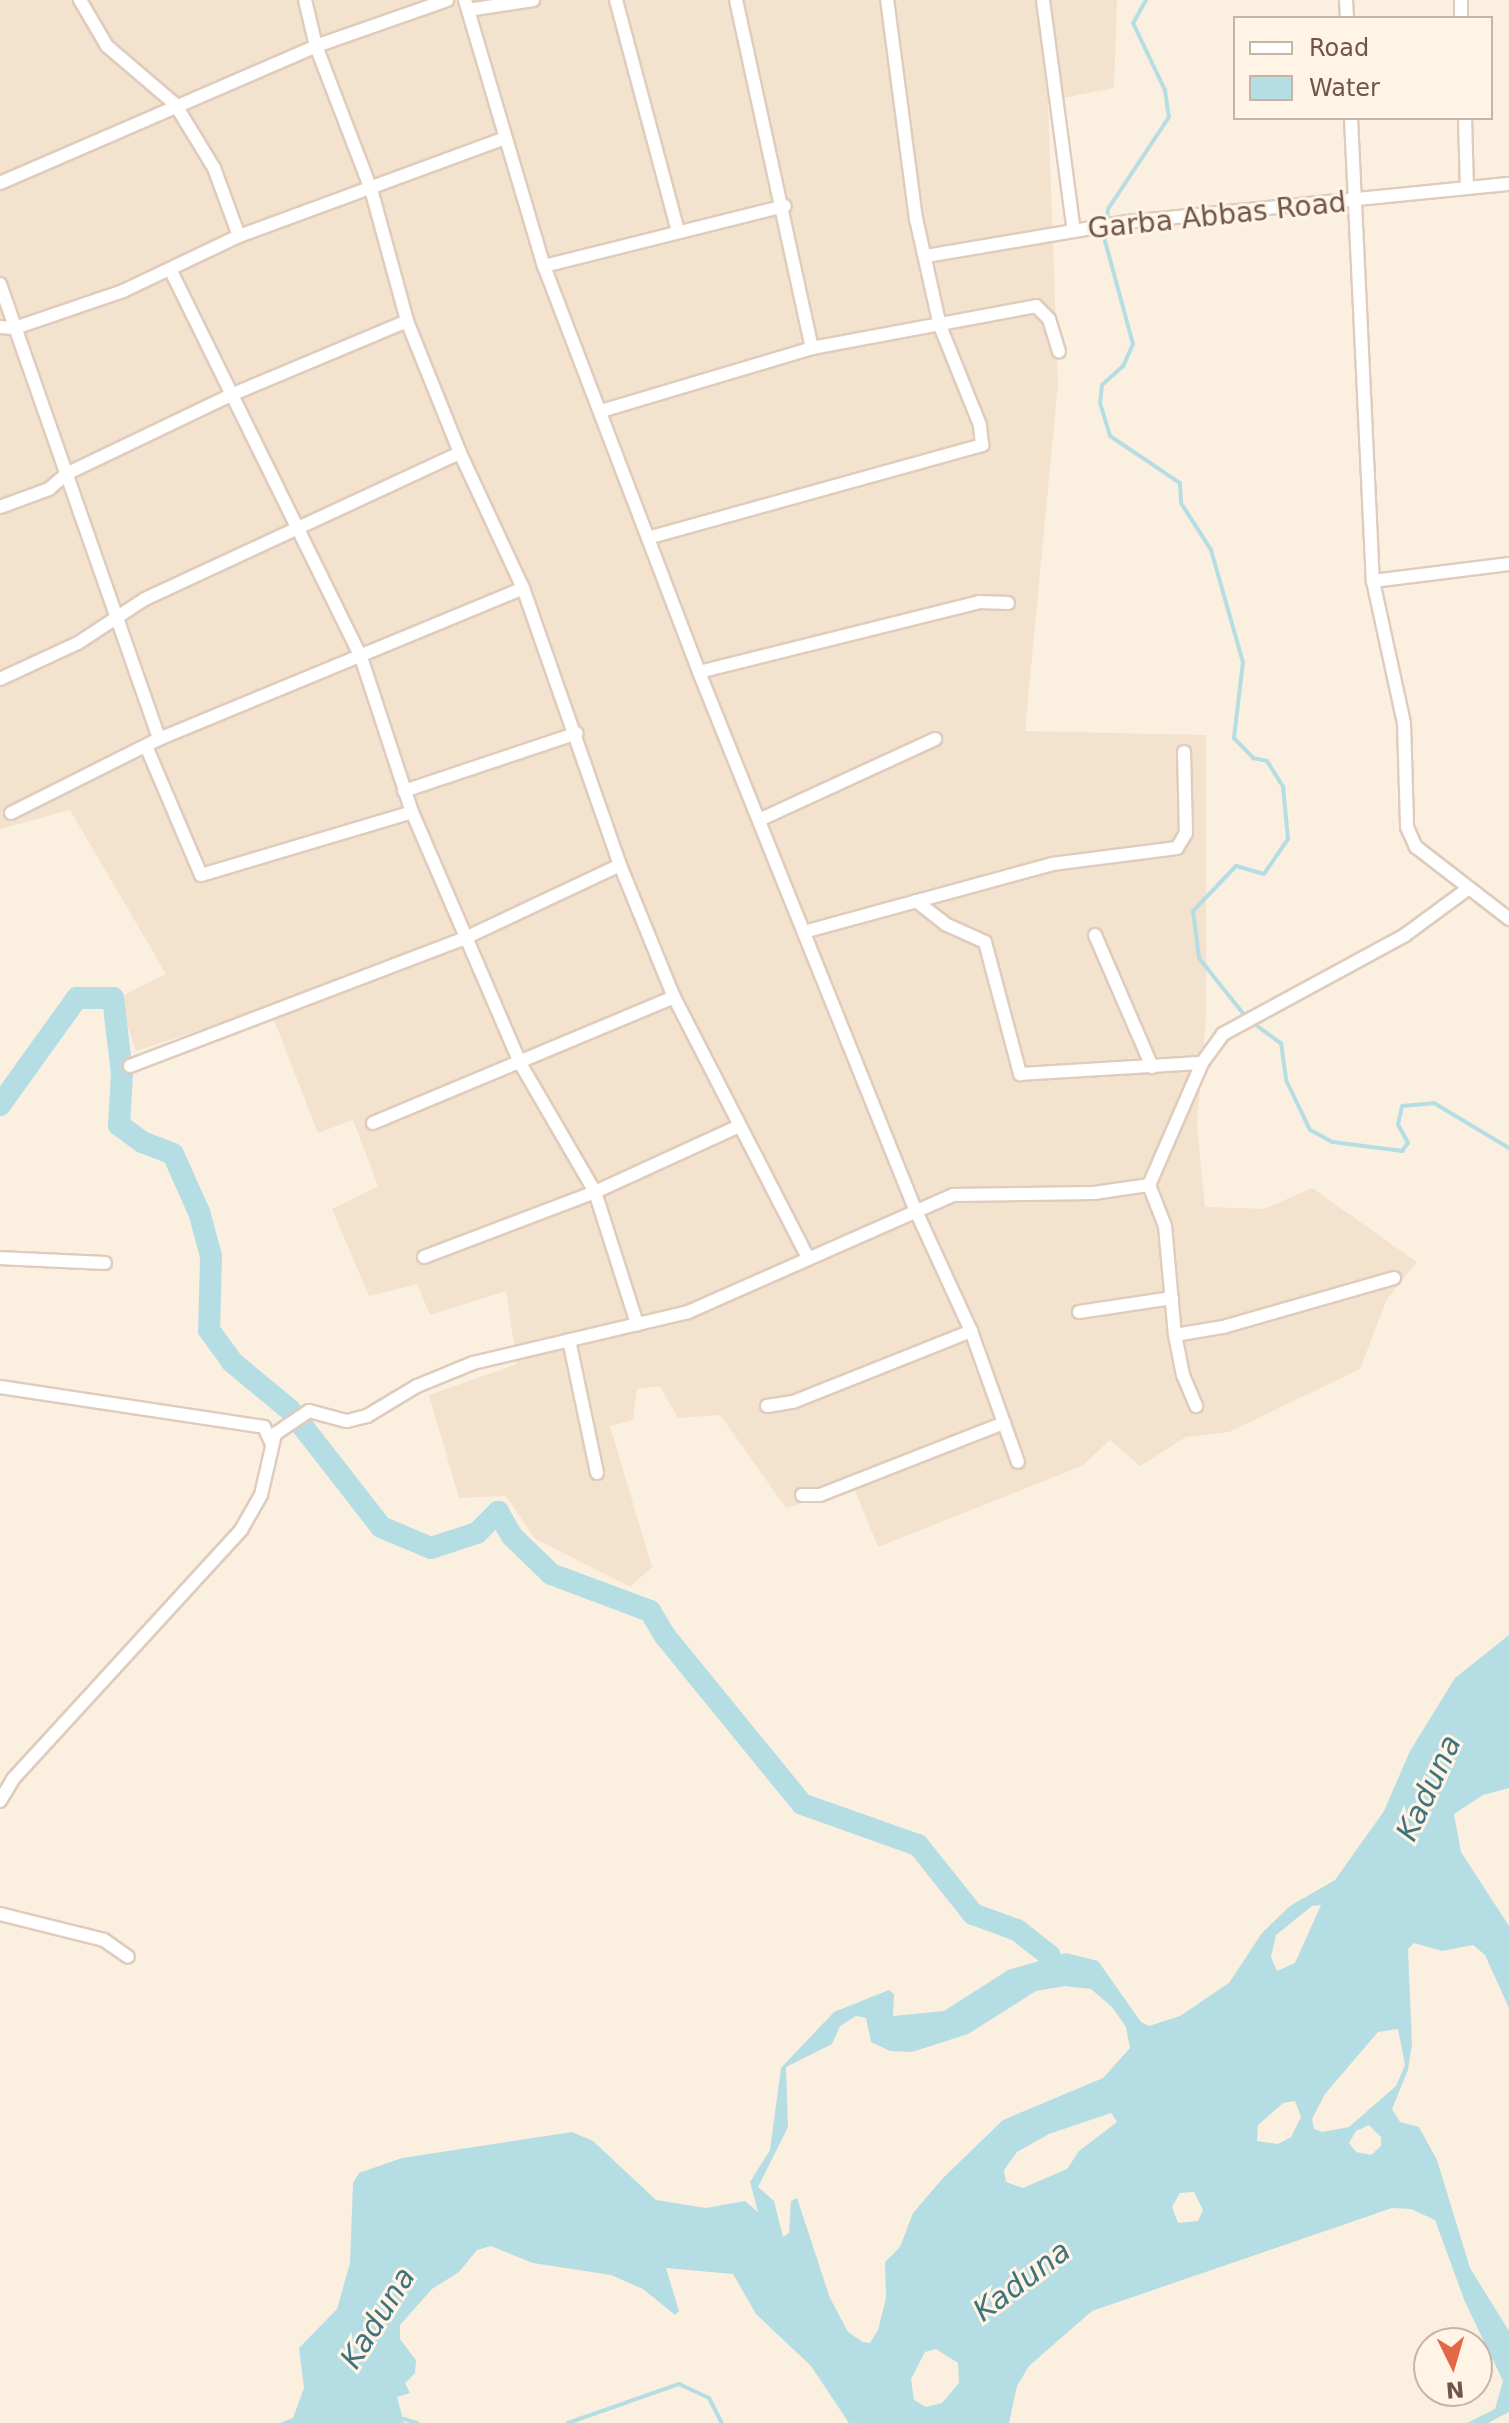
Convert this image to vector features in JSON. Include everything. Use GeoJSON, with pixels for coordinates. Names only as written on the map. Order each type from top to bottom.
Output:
{"type":"FeatureCollection","features":[{"type":"Feature","properties":{"kind":"street"},"geometry":{"type":"LineString","coordinates":[[80,0],[107,46],[175,104],[214,168],[239,236]]}},
{"type":"Feature","properties":{"kind":"street"},"geometry":{"type":"LineString","coordinates":[[305,0],[316,46],[371,189],[407,321],[460,453],[523,588],[577,733],[620,865],[674,997],[808,1258]]}},
{"type":"Feature","properties":{"kind":"street"},"geometry":{"type":"LineString","coordinates":[[0,183],[175,104],[316,46],[447,0]]}},
{"type":"Feature","properties":{"kind":"street"},"geometry":{"type":"LineString","coordinates":[[533,0],[466,5],[503,139],[544,266],[651,537],[699,672],[915,1209],[971,1331],[1018,1462]]}},
{"type":"Feature","properties":{"kind":"street"},"geometry":{"type":"LineString","coordinates":[[616,0],[678,231]]}},
{"type":"Feature","properties":{"kind":"street"},"geometry":{"type":"LineString","coordinates":[[736,0],[785,206],[812,348]]}},
{"type":"Feature","properties":{"kind":"street"},"geometry":{"type":"LineString","coordinates":[[651,537],[982,445],[980,425],[940,326],[926,256],[887,0]]}},
{"type":"Feature","properties":{"kind":"street"},"geometry":{"type":"LineString","coordinates":[[1043,0],[1074,231]]}},
{"type":"Feature","properties":{"kind":"street"},"geometry":{"type":"LineString","coordinates":[[1351,120],[1373,581],[1404,723],[1407,827],[1416,847],[1509,919]]}},
{"type":"Feature","properties":{"kind":"street"},"geometry":{"type":"LineString","coordinates":[[1465,120],[1467,188]]}},
{"type":"Feature","properties":{"kind":"street"},"geometry":{"type":"LineString","coordinates":[[0,327],[15,328],[171,271],[239,236],[503,139]]}},
{"type":"Feature","properties":{"kind":"street","name":"Garba Abbas Road"},"geometry":{"type":"LineString","coordinates":[[926,256],[1127,222],[1509,184]]}},
{"type":"Feature","properties":{"kind":"street"},"geometry":{"type":"LineString","coordinates":[[544,266],[785,206]]}},
{"type":"Feature","properties":{"kind":"street"},"geometry":{"type":"LineString","coordinates":[[171,271],[361,657],[412,812],[520,1063],[595,1192],[637,1324]]}},
{"type":"Feature","properties":{"kind":"street"},"geometry":{"type":"LineString","coordinates":[[0,284],[159,739]]}},
{"type":"Feature","properties":{"kind":"street"},"geometry":{"type":"LineString","coordinates":[[601,411],[812,348],[1036,306],[1049,319],[1059,351]]}},
{"type":"Feature","properties":{"kind":"street"},"geometry":{"type":"LineString","coordinates":[[0,507],[49,489],[66,474],[231,395],[407,321]]}},
{"type":"Feature","properties":{"kind":"street"},"geometry":{"type":"LineString","coordinates":[[0,679],[78,643],[145,599],[460,453]]}},
{"type":"Feature","properties":{"kind":"street"},"geometry":{"type":"LineString","coordinates":[[1373,581],[1509,564]]}},
{"type":"Feature","properties":{"kind":"street"},"geometry":{"type":"LineString","coordinates":[[11,813],[159,739],[523,588]]}},
{"type":"Feature","properties":{"kind":"street"},"geometry":{"type":"LineString","coordinates":[[699,672],[979,602],[1008,603]]}},
{"type":"Feature","properties":{"kind":"street"},"geometry":{"type":"LineString","coordinates":[[404,791],[577,733]]}},
{"type":"Feature","properties":{"kind":"street"},"geometry":{"type":"LineString","coordinates":[[759,820],[935,739]]}},
{"type":"Feature","properties":{"kind":"street"},"geometry":{"type":"LineString","coordinates":[[146,746],[201,875],[412,812]]}},
{"type":"Feature","properties":{"kind":"street"},"geometry":{"type":"LineString","coordinates":[[804,932],[1052,864],[1177,848],[1186,833],[1184,752]]}},
{"type":"Feature","properties":{"kind":"street"},"geometry":{"type":"LineString","coordinates":[[130,1066],[465,938],[620,865]]}},
{"type":"Feature","properties":{"kind":"street"},"geometry":{"type":"LineString","coordinates":[[1196,1406],[1183,1375],[1175,1335],[1165,1226],[1149,1185],[1202,1063],[1223,1034],[1405,935],[1469,888]]}},
{"type":"Feature","properties":{"kind":"street"},"geometry":{"type":"LineString","coordinates":[[916,901],[945,924],[985,942],[1020,1074],[1202,1063]]}},
{"type":"Feature","properties":{"kind":"street"},"geometry":{"type":"LineString","coordinates":[[1095,935],[1152,1067]]}},
{"type":"Feature","properties":{"kind":"street"},"geometry":{"type":"LineString","coordinates":[[373,1123],[674,997]]}},
{"type":"Feature","properties":{"kind":"street"},"geometry":{"type":"LineString","coordinates":[[424,1257],[595,1192],[739,1126]]}},
{"type":"Feature","properties":{"kind":"street"},"geometry":{"type":"LineString","coordinates":[[0,1801],[13,1779],[241,1530],[261,1495],[274,1439],[309,1411],[347,1421],[367,1416],[417,1386],[473,1363],[717,1303],[915,1209],[953,1195],[1006,1190],[1094,1193],[1149,1185]]}},
{"type":"Feature","properties":{"kind":"street"},"geometry":{"type":"LineString","coordinates":[[0,1258],[105,1263]]}},
{"type":"Feature","properties":{"kind":"street"},"geometry":{"type":"LineString","coordinates":[[1175,1335],[1223,1327],[1394,1278]]}},
{"type":"Feature","properties":{"kind":"street"},"geometry":{"type":"LineString","coordinates":[[1079,1312],[1172,1298]]}},
{"type":"Feature","properties":{"kind":"street"},"geometry":{"type":"LineString","coordinates":[[767,1406],[793,1402],[971,1331]]}},
{"type":"Feature","properties":{"kind":"street"},"geometry":{"type":"LineString","coordinates":[[569,1340],[597,1473]]}},
{"type":"Feature","properties":{"kind":"street"},"geometry":{"type":"LineString","coordinates":[[0,1387],[264,1427],[274,1439]]}},
{"type":"Feature","properties":{"kind":"street"},"geometry":{"type":"LineString","coordinates":[[802,1495],[820,1495],[1004,1423]]}},
{"type":"Feature","properties":{"kind":"street"},"geometry":{"type":"LineString","coordinates":[[0,1914],[104,1940],[128,1957]]}},
{"type":"Feature","properties":{"kind":"shaded area"},"geometry":{"type":"Polygon","coordinates":[[[0,0],[1117,0],[1114,88],[1048,101],[1058,384],[1025,731],[1206,735],[1206,1016],[1197,1125],[1205,1207],[1264,1209],[1312,1188],[1417,1262],[1387,1299],[1360,1369],[1229,1432],[1186,1437],[1140,1466],[1110,1440],[1082,1466],[878,1547],[854,1488],[786,1508],[720,1415],[678,1418],[660,1386],[637,1389],[633,1420],[610,1426],[652,1567],[630,1587],[534,1538],[506,1496],[459,1498],[429,1395],[517,1364],[506,1291],[430,1315],[417,1284],[369,1296],[332,1209],[378,1186],[353,1120],[318,1133],[269,1007],[136,1051],[118,998],[166,974],[70,810],[0,829],[0,0]]]}},
{"type":"Feature","properties":{"kind":"water","name":"Kaduna"},"geometry":{"type":"Polygon","coordinates":[[[1509,1635],[1509,1788],[1483,1795],[1454,1814],[1461,1852],[1509,1926],[1509,2008],[1485,1955],[1473,1945],[1442,1951],[1414,1943],[1408,1949],[1412,2044],[1408,2070],[1392,2109],[1400,2122],[1419,2127],[1437,2160],[1470,2268],[1509,2331],[1509,2412],[1488,2423],[1467,2423],[1495,2409],[1503,2381],[1493,2360],[1493,2327],[1477,2327],[1435,2220],[1411,2209],[1392,2208],[1092,2311],[1029,2366],[1017,2386],[1009,2423],[849,2423],[811,2366],[756,2314],[733,2274],[666,2268],[679,2311],[675,2315],[643,2289],[611,2275],[533,2263],[491,2246],[477,2250],[459,2272],[432,2289],[400,2325],[400,2339],[416,2360],[415,2373],[405,2383],[410,2393],[397,2397],[404,2423],[280,2423],[293,2418],[304,2388],[299,2348],[337,2309],[350,2263],[353,2183],[359,2173],[402,2158],[572,2132],[593,2141],[656,2200],[706,2208],[745,2201],[758,2212],[750,2182],[770,2150],[781,2068],[834,2012],[889,1990],[894,1994],[893,2016],[944,2011],[1008,1970],[1066,1953],[1098,1961],[1141,2022],[1149,2026],[1180,2016],[1229,1983],[1262,1933],[1290,1906],[1335,1880],[1384,1811],[1410,1751],[1455,1678],[1509,1635]],[[1321,1905],[1312,1906],[1276,1935],[1271,1957],[1277,1971],[1295,1963],[1321,1905]],[[1065,1986],[1036,1991],[968,2034],[912,2052],[890,2051],[871,2042],[866,2018],[856,2016],[840,2026],[832,2044],[786,2067],[788,2127],[758,2187],[774,2201],[783,2237],[789,2233],[791,2201],[797,2198],[830,2298],[848,2332],[863,2342],[870,2343],[878,2330],[886,2298],[885,2262],[900,2247],[913,2213],[943,2178],[1003,2120],[1103,2078],[1130,2048],[1126,2027],[1112,2007],[1091,1989],[1065,1986]],[[1398,2029],[1378,2032],[1325,2094],[1312,2119],[1314,2129],[1322,2132],[1349,2127],[1396,2086],[1405,2065],[1398,2029]],[[1295,2101],[1283,2103],[1258,2125],[1257,2141],[1278,2144],[1291,2137],[1301,2117],[1295,2101]],[[1111,2113],[1049,2134],[1017,2152],[1004,2170],[1006,2182],[1023,2188],[1067,2169],[1079,2151],[1117,2122],[1111,2113]],[[1369,2125],[1356,2131],[1349,2143],[1356,2152],[1371,2155],[1381,2146],[1381,2137],[1369,2125]],[[1194,2192],[1180,2193],[1172,2207],[1178,2223],[1198,2221],[1203,2210],[1194,2192]],[[936,2349],[925,2352],[911,2379],[914,2400],[926,2407],[942,2403],[959,2383],[958,2363],[936,2349]]]}},
{"type":"Feature","properties":{"kind":"waterway"},"geometry":{"type":"LineString","coordinates":[[1146,0],[1133,23],[1165,90],[1169,117],[1108,209],[1105,241],[1133,344],[1123,366],[1102,385],[1100,403],[1110,436],[1180,483],[1181,503],[1211,550],[1243,662],[1234,738],[1253,758],[1267,761],[1283,787],[1288,839],[1264,874],[1236,866],[1193,911],[1199,958],[1246,1017]]}},
{"type":"Feature","properties":{"kind":"waterway"},"geometry":{"type":"LineString","coordinates":[[0,1105],[77,998],[113,998],[122,1073],[119,1125],[142,1142],[173,1154],[199,1212],[211,1256],[209,1330],[232,1362],[290,1410],[381,1527],[431,1548],[477,1533],[498,1512],[512,1536],[551,1574],[650,1611],[665,1636],[802,1804],[918,1845],[973,1914],[1017,1930],[1050,1956]]}},
{"type":"Feature","properties":{"kind":"waterway"},"geometry":{"type":"LineString","coordinates":[[1253,1023],[1281,1043],[1286,1080],[1310,1130],[1333,1142],[1402,1151],[1408,1143],[1398,1124],[1402,1106],[1434,1103],[1509,1148]]}},
{"type":"Feature","properties":{"kind":"waterway"},"geometry":{"type":"LineString","coordinates":[[568,2423],[679,2384],[709,2398],[722,2423]]}},
{"type":"Feature","properties":{"kind":"waterway"},"geometry":{"type":"LineString","coordinates":[[404,2419],[417,2423]]}}]}
